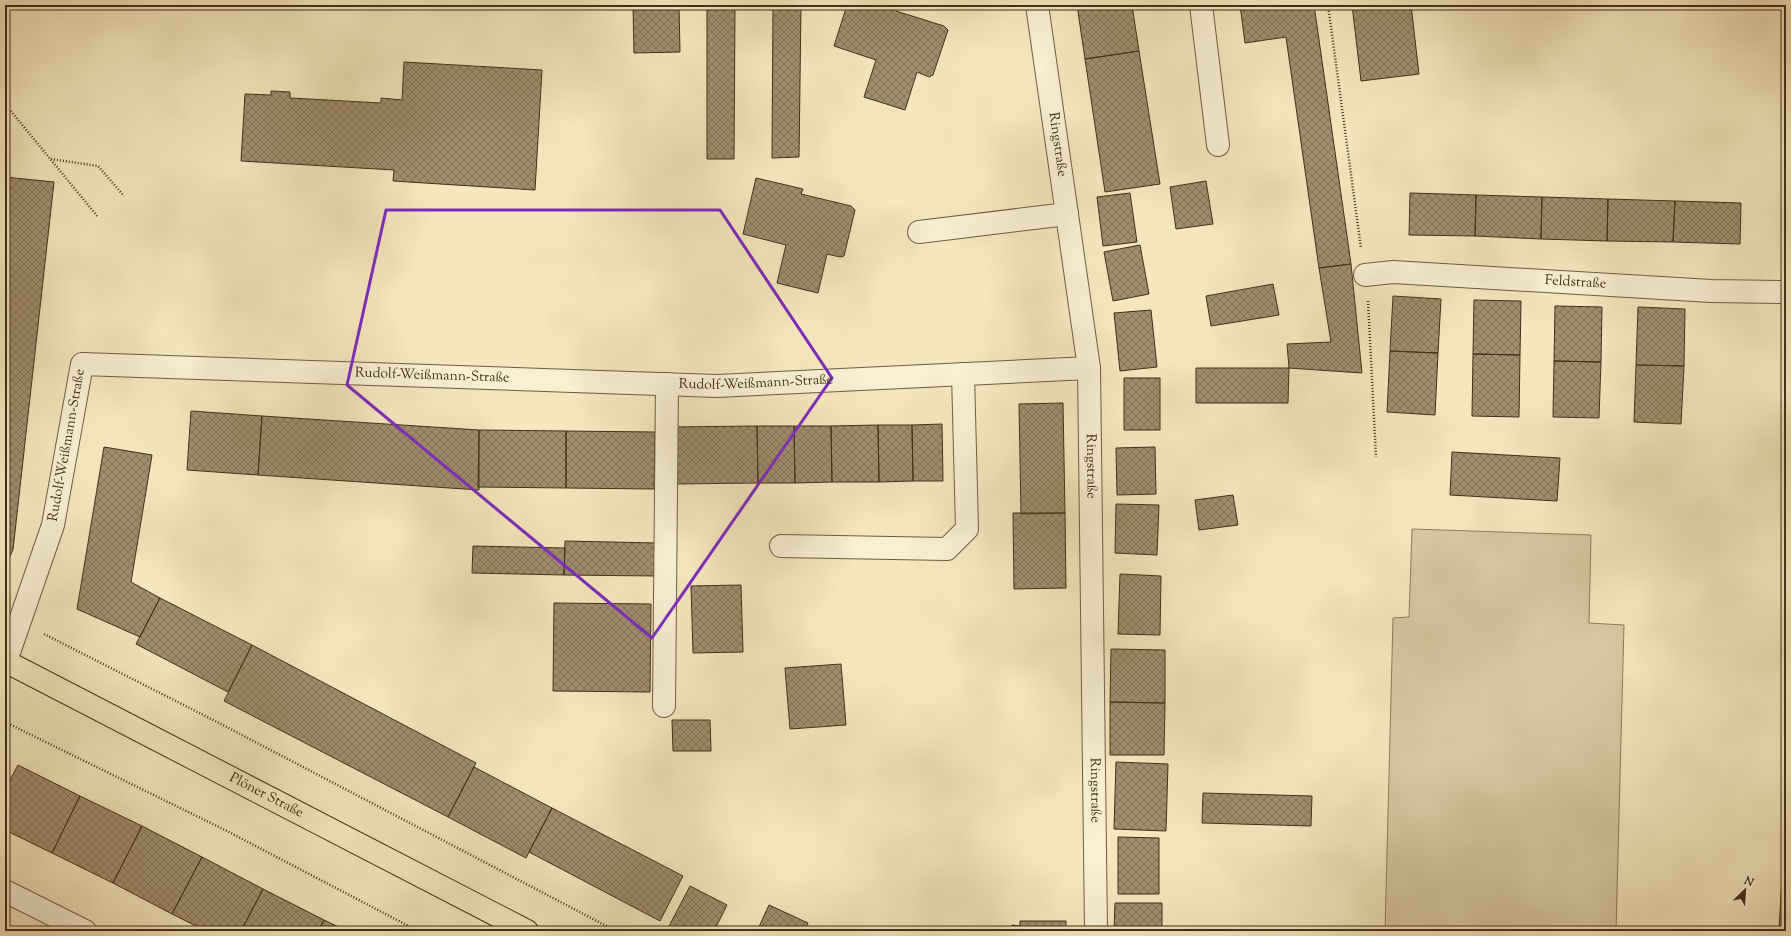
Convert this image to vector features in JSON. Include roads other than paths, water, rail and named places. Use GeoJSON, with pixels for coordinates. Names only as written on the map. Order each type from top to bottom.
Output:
{"type":"FeatureCollection","features":[{"type":"Feature","properties":{"kind":"main road","name":"Plöner Straße"},"geometry":{"type":"LineString","coordinates":[[5,662],[528,931]]}},
{"type":"Feature","properties":{"kind":"street","name":"Ringstraße"},"geometry":{"type":"LineString","coordinates":[[1037,5],[1089,368],[1096,931]]}},
{"type":"Feature","properties":{"kind":"street"},"geometry":{"type":"LineString","coordinates":[[1201,5],[1218,145]]}},
{"type":"Feature","properties":{"kind":"street"},"geometry":{"type":"LineString","coordinates":[[919,232],[1067,214]]}},
{"type":"Feature","properties":{"kind":"street","name":"Feldstraße"},"geometry":{"type":"LineString","coordinates":[[1365,275],[1393,272],[1711,291],[1786,292]]}},
{"type":"Feature","properties":{"kind":"street","name":"Rudolf-Weißmann-Straße"},"geometry":{"type":"LineString","coordinates":[[5,662],[53,525],[82,364],[717,386],[1089,368]]}},
{"type":"Feature","properties":{"kind":"street"},"geometry":{"type":"LineString","coordinates":[[781,546],[947,549],[967,529],[963,374]]}},
{"type":"Feature","properties":{"kind":"street"},"geometry":{"type":"LineString","coordinates":[[664,706],[667,384]]}},
{"type":"Feature","properties":{"kind":"street"},"geometry":{"type":"LineString","coordinates":[[5,890],[85,931]]}}]}
